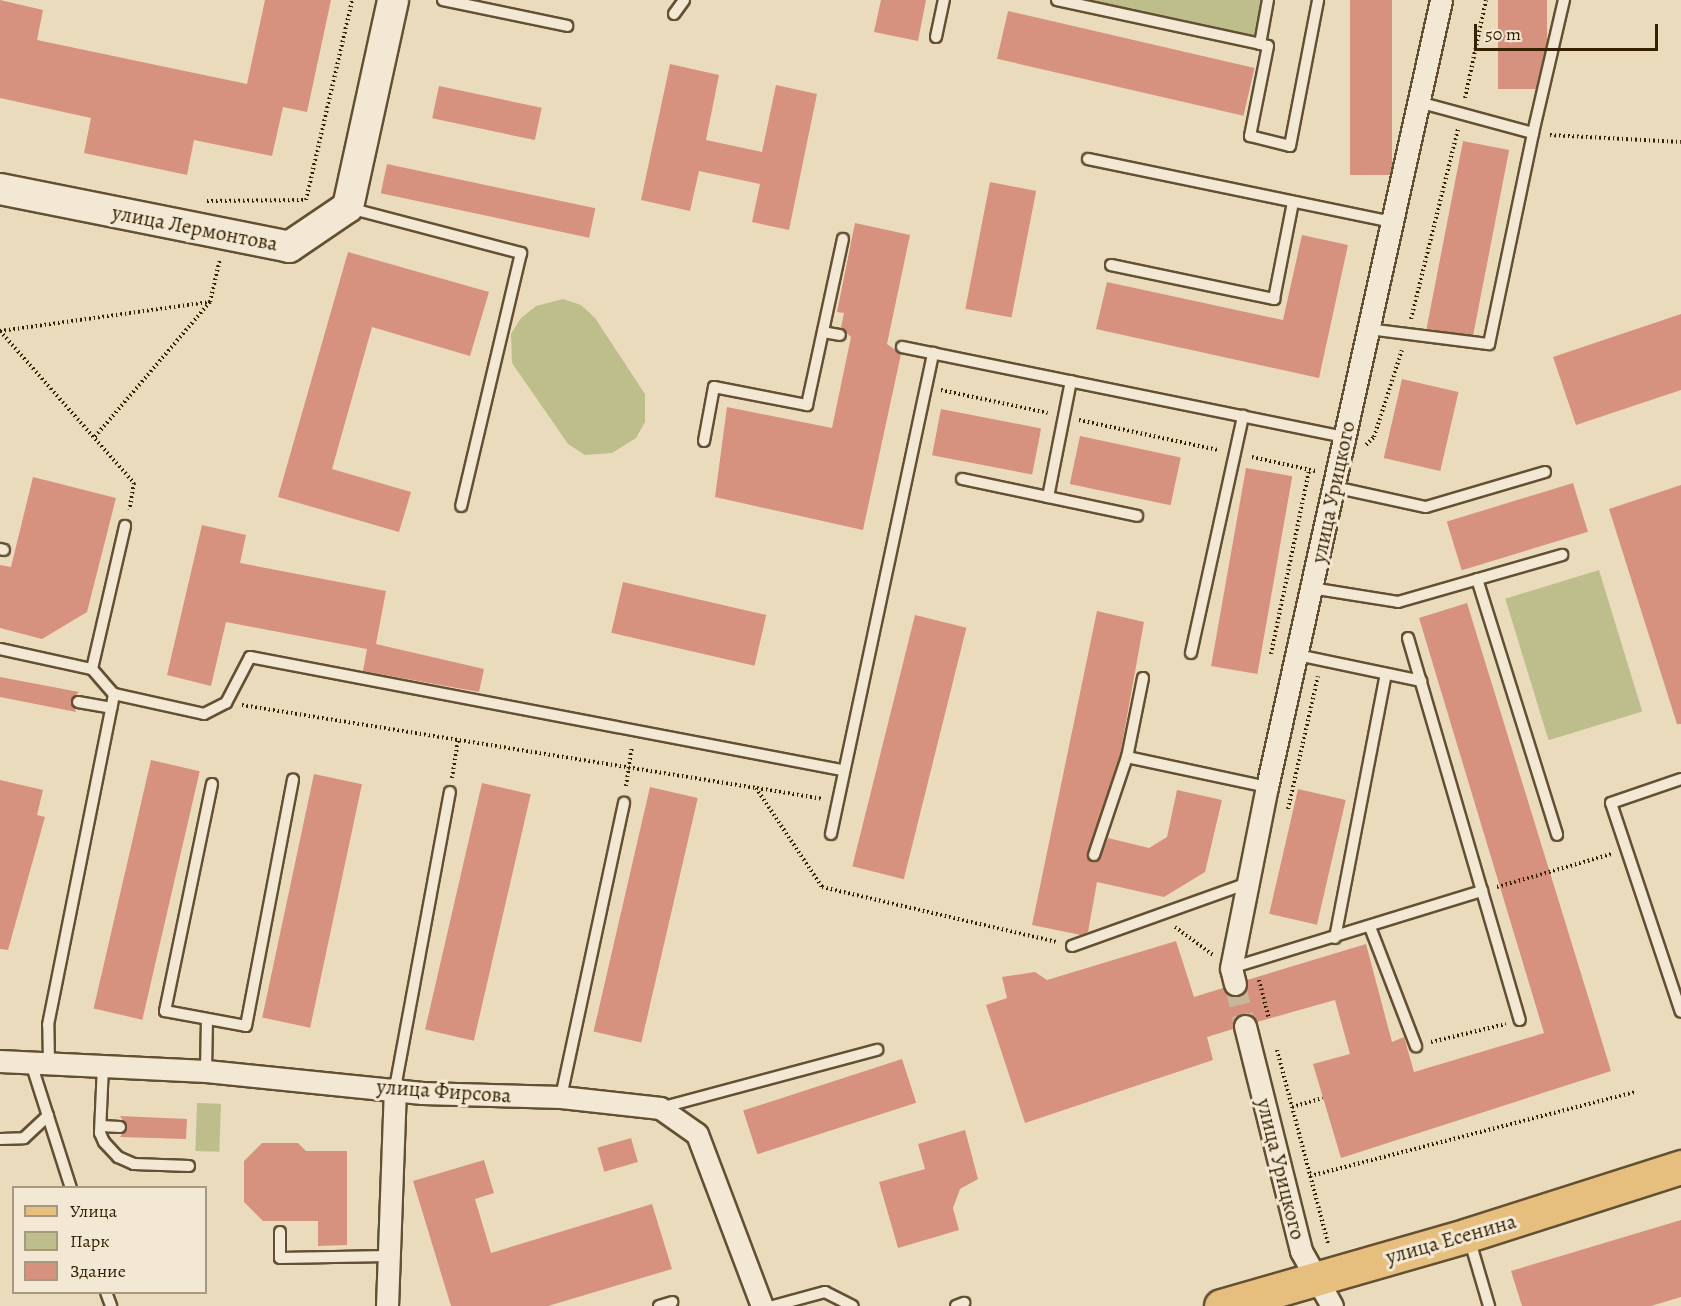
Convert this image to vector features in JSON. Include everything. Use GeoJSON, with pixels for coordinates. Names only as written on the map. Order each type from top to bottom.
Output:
{"type":"FeatureCollection","features":[{"type":"Feature","properties":{"kind":"main road","name":"улица Есенина"},"geometry":{"type":"LineString","coordinates":[[1221,1306],[1315,1277],[1468,1235],[1681,1167]]}},
{"type":"Feature","properties":{"kind":"street"},"geometry":{"type":"LineString","coordinates":[[348,207],[393,0]]}},
{"type":"Feature","properties":{"kind":"street","name":"улица Урицкого"},"geometry":{"type":"LineString","coordinates":[[1233,976],[1248,883],[1268,788],[1441,0]]}},
{"type":"Feature","properties":{"kind":"street","name":"улица Лермонтова"},"geometry":{"type":"LineString","coordinates":[[0,189],[289,247],[348,207]]}},
{"type":"Feature","properties":{"kind":"street","name":"улица Урицкого"},"geometry":{"type":"LineString","coordinates":[[1245,1026],[1301,1251],[1332,1306]]}},
{"type":"Feature","properties":{"kind":"street","name":"улица Фирсова"},"geometry":{"type":"LineString","coordinates":[[0,1061],[206,1071],[395,1088],[423,1093],[561,1097],[660,1108],[697,1134],[762,1306]]}},
{"type":"Feature","properties":{"kind":"street"},"geometry":{"type":"LineString","coordinates":[[387,1306],[395,1088]]}},
{"type":"Feature","properties":{"kind":"lane"},"geometry":{"type":"LineString","coordinates":[[443,0],[567,27]]}},
{"type":"Feature","properties":{"kind":"lane"},"geometry":{"type":"LineString","coordinates":[[674,14],[684,0]]}},
{"type":"Feature","properties":{"kind":"lane"},"geometry":{"type":"LineString","coordinates":[[936,37],[944,0]]}},
{"type":"Feature","properties":{"kind":"lane"},"geometry":{"type":"LineString","coordinates":[[1057,0],[1268,46],[1250,136],[1290,146],[1318,0]]}},
{"type":"Feature","properties":{"kind":"lane"},"geometry":{"type":"LineString","coordinates":[[1260,44],[1268,0]]}},
{"type":"Feature","properties":{"kind":"lane"},"geometry":{"type":"LineString","coordinates":[[1368,329],[1489,344],[1564,0]]}},
{"type":"Feature","properties":{"kind":"lane"},"geometry":{"type":"LineString","coordinates":[[1419,102],[1533,134]]}},
{"type":"Feature","properties":{"kind":"lane"},"geometry":{"type":"LineString","coordinates":[[1088,159],[1392,222]]}},
{"type":"Feature","properties":{"kind":"lane"},"geometry":{"type":"LineString","coordinates":[[1112,265],[1274,299],[1293,202]]}},
{"type":"Feature","properties":{"kind":"lane"},"geometry":{"type":"LineString","coordinates":[[348,207],[521,253],[461,506]]}},
{"type":"Feature","properties":{"kind":"lane"},"geometry":{"type":"LineString","coordinates":[[704,441],[714,387],[807,405],[843,239]]}},
{"type":"Feature","properties":{"kind":"lane"},"geometry":{"type":"LineString","coordinates":[[824,332],[840,334]]}},
{"type":"Feature","properties":{"kind":"lane"},"geometry":{"type":"LineString","coordinates":[[902,347],[1345,437]]}},
{"type":"Feature","properties":{"kind":"lane"},"geometry":{"type":"LineString","coordinates":[[831,834],[842,770],[933,353]]}},
{"type":"Feature","properties":{"kind":"lane"},"geometry":{"type":"LineString","coordinates":[[1047,497],[1071,381]]}},
{"type":"Feature","properties":{"kind":"lane"},"geometry":{"type":"LineString","coordinates":[[1191,652],[1243,416]]}},
{"type":"Feature","properties":{"kind":"lane"},"geometry":{"type":"LineString","coordinates":[[1335,481],[1426,507],[1545,472]]}},
{"type":"Feature","properties":{"kind":"lane"},"geometry":{"type":"LineString","coordinates":[[962,479],[1137,516]]}},
{"type":"Feature","properties":{"kind":"lane"},"geometry":{"type":"LineString","coordinates":[[92,669],[125,526]]}},
{"type":"Feature","properties":{"kind":"lane"},"geometry":{"type":"LineString","coordinates":[[1311,588],[1398,602],[1562,555]]}},
{"type":"Feature","properties":{"kind":"lane"},"geometry":{"type":"LineString","coordinates":[[1478,579],[1557,835]]}},
{"type":"Feature","properties":{"kind":"lane"},"geometry":{"type":"LineString","coordinates":[[1408,638],[1520,1020]]}},
{"type":"Feature","properties":{"kind":"lane"},"geometry":{"type":"LineString","coordinates":[[0,649],[92,669],[114,694],[204,714],[226,703],[250,657],[842,770]]}},
{"type":"Feature","properties":{"kind":"lane"},"geometry":{"type":"LineString","coordinates":[[1297,655],[1421,681]]}},
{"type":"Feature","properties":{"kind":"lane"},"geometry":{"type":"LineString","coordinates":[[1335,938],[1386,674]]}},
{"type":"Feature","properties":{"kind":"lane"},"geometry":{"type":"LineString","coordinates":[[1094,855],[1127,757],[1143,678]]}},
{"type":"Feature","properties":{"kind":"lane"},"geometry":{"type":"LineString","coordinates":[[70,1186],[48,1116],[40,1063],[114,694]]}},
{"type":"Feature","properties":{"kind":"lane"},"geometry":{"type":"LineString","coordinates":[[78,702],[111,708]]}},
{"type":"Feature","properties":{"kind":"lane"},"geometry":{"type":"LineString","coordinates":[[1127,757],[1268,788]]}},
{"type":"Feature","properties":{"kind":"lane"},"geometry":{"type":"LineString","coordinates":[[212,784],[165,1011],[246,1026],[293,779]]}},
{"type":"Feature","properties":{"kind":"lane"},"geometry":{"type":"LineString","coordinates":[[1681,779],[1611,803],[1681,1012]]}},
{"type":"Feature","properties":{"kind":"lane"},"geometry":{"type":"LineString","coordinates":[[395,1088],[450,792]]}},
{"type":"Feature","properties":{"kind":"lane"},"geometry":{"type":"LineString","coordinates":[[561,1097],[624,803]]}},
{"type":"Feature","properties":{"kind":"lane"},"geometry":{"type":"LineString","coordinates":[[1072,946],[1248,883]]}},
{"type":"Feature","properties":{"kind":"lane"},"geometry":{"type":"LineString","coordinates":[[1233,976],[1335,938],[1482,891]]}},
{"type":"Feature","properties":{"kind":"lane"},"geometry":{"type":"LineString","coordinates":[[1370,927],[1416,1046]]}},
{"type":"Feature","properties":{"kind":"lane"},"geometry":{"type":"LineString","coordinates":[[206,1071],[207,1019]]}},
{"type":"Feature","properties":{"kind":"lane"},"geometry":{"type":"LineString","coordinates":[[660,1108],[877,1050]]}},
{"type":"Feature","properties":{"kind":"lane"},"geometry":{"type":"LineString","coordinates":[[103,1066],[101,1126],[104,1142],[125,1161],[189,1166]]}},
{"type":"Feature","properties":{"kind":"lane"},"geometry":{"type":"LineString","coordinates":[[0,1138],[24,1138],[48,1116]]}},
{"type":"Feature","properties":{"kind":"lane"},"geometry":{"type":"LineString","coordinates":[[101,1126],[120,1127]]}},
{"type":"Feature","properties":{"kind":"lane"},"geometry":{"type":"LineString","coordinates":[[280,1232],[280,1258],[388,1256]]}},
{"type":"Feature","properties":{"kind":"lane"},"geometry":{"type":"LineString","coordinates":[[1468,1235],[1489,1306]]}},
{"type":"Feature","properties":{"kind":"lane"},"geometry":{"type":"LineString","coordinates":[[773,1306],[825,1292],[853,1306]]}},
{"type":"Feature","properties":{"kind":"lane"},"geometry":{"type":"LineString","coordinates":[[659,1306],[672,1302]]}},
{"type":"Feature","properties":{"kind":"path"},"geometry":{"type":"LineString","coordinates":[[196,201],[306,200],[352,0]]}},
{"type":"Feature","properties":{"kind":"path"},"geometry":{"type":"LineString","coordinates":[[925,387],[1235,454],[1335,481],[1374,437],[1407,333],[1461,114],[1486,0]]}},
{"type":"Feature","properties":{"kind":"path"},"geometry":{"type":"LineString","coordinates":[[1533,134],[1681,142]]}},
{"type":"Feature","properties":{"kind":"path"},"geometry":{"type":"LineString","coordinates":[[94,438],[210,302],[225,234]]}},
{"type":"Feature","properties":{"kind":"path"},"geometry":{"type":"LineString","coordinates":[[125,526],[134,483],[0,331],[210,302]]}},
{"type":"Feature","properties":{"kind":"path"},"geometry":{"type":"LineString","coordinates":[[226,703],[836,801]]}},
{"type":"Feature","properties":{"kind":"path"},"geometry":{"type":"LineString","coordinates":[[624,803],[635,731]]}},
{"type":"Feature","properties":{"kind":"path"},"geometry":{"type":"LineString","coordinates":[[450,792],[458,740]]}},
{"type":"Feature","properties":{"kind":"path"},"geometry":{"type":"LineString","coordinates":[[756,788],[822,887],[1072,946]]}},
{"type":"Feature","properties":{"kind":"path"},"geometry":{"type":"LineString","coordinates":[[1482,891],[1626,849]]}},
{"type":"Feature","properties":{"kind":"path"},"geometry":{"type":"LineString","coordinates":[[1160,916],[1233,976]]}},
{"type":"Feature","properties":{"kind":"path"},"geometry":{"type":"LineString","coordinates":[[1416,1046],[1520,1020]]}},
{"type":"Feature","properties":{"kind":"path"},"geometry":{"type":"LineString","coordinates":[[1310,1176],[1634,1092]]}},
{"type":"Feature","properties":{"kind":"path"},"geometry":{"type":"LineString","coordinates":[[1292,1107],[1323,1098]]}},
{"type":"Feature","properties":{"kind":"green space"},"geometry":{"type":"Polygon","coordinates":[[[1077,0],[1264,0],[1257,38],[1077,0]]]}},
{"type":"Feature","properties":{"kind":"green space"},"geometry":{"type":"Polygon","coordinates":[[[563,299],[581,305],[595,318],[645,394],[645,422],[636,438],[612,453],[585,455],[568,444],[512,363],[511,334],[521,318],[536,306],[563,299]]]}},
{"type":"Feature","properties":{"kind":"green space"},"geometry":{"type":"Polygon","coordinates":[[[1599,570],[1642,712],[1549,740],[1505,599],[1599,570]]]}},
{"type":"Feature","properties":{"kind":"green space"},"geometry":{"type":"Polygon","coordinates":[[[197,1103],[221,1104],[219,1152],[195,1151],[197,1103]]]}},
{"type":"Feature","properties":{"kind":"building"},"geometry":{"type":"Polygon","coordinates":[[[0,0],[43,10],[37,40],[247,84],[265,0],[331,0],[307,112],[283,107],[272,156],[194,140],[187,175],[84,153],[91,118],[0,98],[0,0]]]}},
{"type":"Feature","properties":{"kind":"building"},"geometry":{"type":"Polygon","coordinates":[[[881,0],[926,0],[918,41],[874,32],[881,0]]]}},
{"type":"Feature","properties":{"kind":"building"},"geometry":{"type":"Polygon","coordinates":[[[1350,0],[1392,0],[1392,175],[1350,175],[1350,0]]]}},
{"type":"Feature","properties":{"kind":"building"},"geometry":{"type":"Polygon","coordinates":[[[1498,0],[1547,0],[1547,89],[1498,89],[1498,0]]]}},
{"type":"Feature","properties":{"kind":"building"},"geometry":{"type":"Polygon","coordinates":[[[1008,11],[1255,68],[1243,116],[997,59],[1008,11]]]}},
{"type":"Feature","properties":{"kind":"building"},"geometry":{"type":"Polygon","coordinates":[[[670,64],[719,75],[706,140],[762,152],[776,85],[817,94],[789,230],[752,222],[760,184],[699,171],[690,211],[641,200],[670,64]]]}},
{"type":"Feature","properties":{"kind":"building"},"geometry":{"type":"Polygon","coordinates":[[[439,86],[542,108],[535,140],[432,118],[439,86]]]}},
{"type":"Feature","properties":{"kind":"building"},"geometry":{"type":"Polygon","coordinates":[[[1463,141],[1509,150],[1473,337],[1427,328],[1463,141]]]}},
{"type":"Feature","properties":{"kind":"building"},"geometry":{"type":"Polygon","coordinates":[[[387,164],[595,208],[589,238],[381,193],[387,164]]]}},
{"type":"Feature","properties":{"kind":"building"},"geometry":{"type":"Polygon","coordinates":[[[990,182],[1036,191],[1012,318],[965,309],[990,182]]]}},
{"type":"Feature","properties":{"kind":"building"},"geometry":{"type":"Polygon","coordinates":[[[855,223],[910,235],[887,344],[901,354],[863,530],[715,497],[727,407],[832,428],[851,337],[841,328],[844,313],[837,312],[855,223]]]}},
{"type":"Feature","properties":{"kind":"building"},"geometry":{"type":"Polygon","coordinates":[[[1302,235],[1348,245],[1319,378],[1096,329],[1107,282],[1283,320],[1302,235]]]}},
{"type":"Feature","properties":{"kind":"building"},"geometry":{"type":"Polygon","coordinates":[[[348,252],[489,292],[470,356],[372,327],[332,469],[411,492],[399,532],[278,497],[348,252]]]}},
{"type":"Feature","properties":{"kind":"building"},"geometry":{"type":"Polygon","coordinates":[[[1681,314],[1681,390],[1576,425],[1553,357],[1681,314]]]}},
{"type":"Feature","properties":{"kind":"building"},"geometry":{"type":"Polygon","coordinates":[[[1402,379],[1459,392],[1440,471],[1384,458],[1402,379]]]}},
{"type":"Feature","properties":{"kind":"building"},"geometry":{"type":"Polygon","coordinates":[[[941,409],[1041,428],[1032,475],[932,455],[941,409]]]}},
{"type":"Feature","properties":{"kind":"building"},"geometry":{"type":"Polygon","coordinates":[[[1080,436],[1181,457],[1171,505],[1070,484],[1080,436]]]}},
{"type":"Feature","properties":{"kind":"building"},"geometry":{"type":"Polygon","coordinates":[[[1246,468],[1292,476],[1257,674],[1211,666],[1246,468]]]}},
{"type":"Feature","properties":{"kind":"building"},"geometry":{"type":"Polygon","coordinates":[[[33,477],[116,498],[87,612],[42,639],[0,628],[0,565],[11,567],[33,477]]]}},
{"type":"Feature","properties":{"kind":"building"},"geometry":{"type":"Polygon","coordinates":[[[1573,483],[1588,532],[1462,570],[1447,522],[1573,483]]]}},
{"type":"Feature","properties":{"kind":"building"},"geometry":{"type":"Polygon","coordinates":[[[1681,485],[1681,724],[1677,724],[1609,509],[1681,485]]]}},
{"type":"Feature","properties":{"kind":"building"},"geometry":{"type":"Polygon","coordinates":[[[202,525],[246,535],[240,563],[386,591],[376,644],[484,669],[479,692],[363,671],[367,649],[226,622],[211,686],[167,675],[202,525]]]}},
{"type":"Feature","properties":{"kind":"building"},"geometry":{"type":"Polygon","coordinates":[[[623,582],[766,615],[755,666],[611,633],[623,582]]]}},
{"type":"Feature","properties":{"kind":"building"},"geometry":{"type":"Polygon","coordinates":[[[1467,603],[1611,1071],[1341,1158],[1313,1064],[1350,1054],[1335,1000],[1257,1022],[1241,1014],[1233,1029],[1207,1037],[1213,1060],[1025,1123],[986,1005],[1007,998],[1002,977],[1035,972],[1047,980],[1176,941],[1194,997],[1223,988],[1239,996],[1247,980],[1366,944],[1392,1042],[1404,1037],[1414,1072],[1544,1033],[1419,618],[1467,603]]]}},
{"type":"Feature","properties":{"kind":"building"},"geometry":{"type":"Polygon","coordinates":[[[1097,611],[1144,622],[1120,755],[1088,859],[1099,860],[1108,838],[1149,848],[1167,837],[1177,790],[1222,800],[1205,872],[1164,897],[1097,882],[1088,932],[1081,935],[1032,925],[1097,611]]]}},
{"type":"Feature","properties":{"kind":"building"},"geometry":{"type":"Polygon","coordinates":[[[915,615],[966,628],[904,879],[852,866],[915,615]]]}},
{"type":"Feature","properties":{"kind":"building"},"geometry":{"type":"Polygon","coordinates":[[[0,677],[79,692],[71,700],[76,712],[0,697],[0,677]]]}},
{"type":"Feature","properties":{"kind":"building"},"geometry":{"type":"Polygon","coordinates":[[[151,760],[200,771],[142,1020],[94,1008],[151,760]]]}},
{"type":"Feature","properties":{"kind":"building"},"geometry":{"type":"Polygon","coordinates":[[[314,774],[362,784],[310,1028],[262,1018],[314,774]]]}},
{"type":"Feature","properties":{"kind":"building"},"geometry":{"type":"Polygon","coordinates":[[[0,780],[43,790],[37,815],[45,817],[8,950],[0,949],[0,780]]]}},
{"type":"Feature","properties":{"kind":"building"},"geometry":{"type":"Polygon","coordinates":[[[482,783],[531,794],[474,1041],[425,1030],[482,783]]]}},
{"type":"Feature","properties":{"kind":"building"},"geometry":{"type":"Polygon","coordinates":[[[650,787],[698,798],[641,1043],[594,1032],[650,787]]]}},
{"type":"Feature","properties":{"kind":"building"},"geometry":{"type":"Polygon","coordinates":[[[1298,789],[1346,800],[1317,925],[1269,914],[1298,789]]]}},
{"type":"Feature","properties":{"kind":"building"},"geometry":{"type":"Polygon","coordinates":[[[902,1059],[916,1103],[757,1154],[743,1111],[902,1059]]]}},
{"type":"Feature","properties":{"kind":"building"},"geometry":{"type":"Polygon","coordinates":[[[120,1116],[187,1119],[186,1139],[120,1137],[127,1127],[120,1116]]]}},
{"type":"Feature","properties":{"kind":"building"},"geometry":{"type":"Polygon","coordinates":[[[965,1130],[978,1179],[960,1189],[953,1208],[959,1230],[898,1248],[879,1182],[925,1169],[918,1144],[965,1130]]]}},
{"type":"Feature","properties":{"kind":"building"},"geometry":{"type":"Polygon","coordinates":[[[631,1138],[638,1162],[604,1172],[597,1148],[631,1138]]]}},
{"type":"Feature","properties":{"kind":"building"},"geometry":{"type":"Polygon","coordinates":[[[262,1143],[298,1143],[306,1151],[347,1151],[347,1245],[318,1246],[318,1221],[263,1221],[244,1202],[244,1161],[262,1143]]]}},
{"type":"Feature","properties":{"kind":"building"},"geometry":{"type":"Polygon","coordinates":[[[484,1160],[494,1193],[475,1199],[491,1253],[652,1204],[672,1269],[548,1306],[451,1306],[413,1181],[484,1160]]]}},
{"type":"Feature","properties":{"kind":"building"},"geometry":{"type":"Polygon","coordinates":[[[1681,1220],[1681,1297],[1651,1306],[1522,1306],[1511,1271],[1681,1220]]]}},
{"type":"Feature","properties":{"kind":"tunnel"},"geometry":{"type":"LineString","coordinates":[[1235,984],[1245,1026]]}}]}
